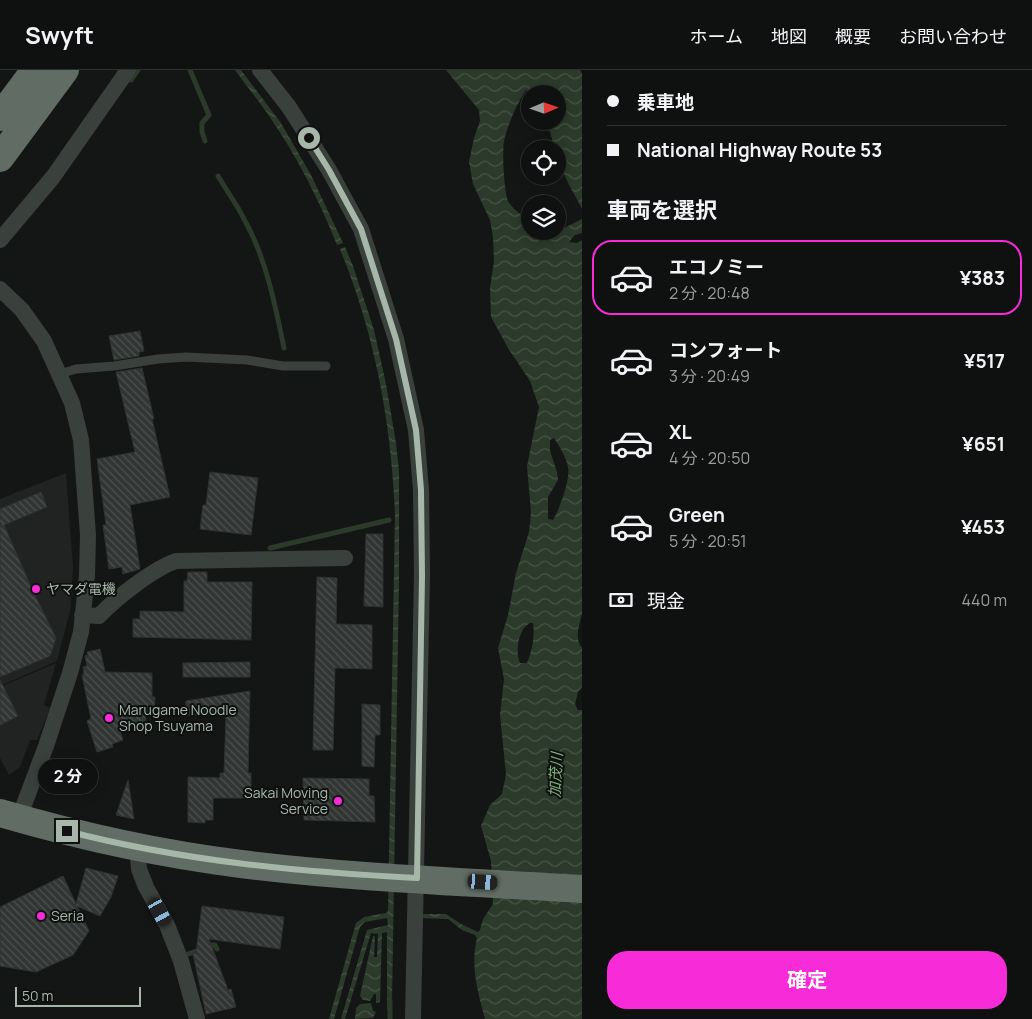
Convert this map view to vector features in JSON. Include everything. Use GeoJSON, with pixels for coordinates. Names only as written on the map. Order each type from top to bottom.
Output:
{"type":"FeatureCollection","features":[{"type":"Feature","properties":{"kind":"highway"},"geometry":{"type":"LineString","coordinates":[[0,117],[35,70]]}},
{"type":"Feature","properties":{"kind":"highway"},"geometry":{"type":"LineString","coordinates":[[0,158],[64,70]]}},
{"type":"Feature","properties":{"kind":"highway"},"geometry":{"type":"LineString","coordinates":[[10,815],[137,848],[257,866],[309,872],[582,889]]}},
{"type":"Feature","properties":{"kind":"street"},"geometry":{"type":"LineString","coordinates":[[0,240],[53,177],[128,70]]}},
{"type":"Feature","properties":{"kind":"street"},"geometry":{"type":"LineString","coordinates":[[260,70],[289,107],[329,170],[361,229],[396,339],[416,430],[421,490],[422,576],[420,879],[413,1019]]}},
{"type":"Feature","properties":{"kind":"street"},"geometry":{"type":"LineString","coordinates":[[0,289],[22,310],[44,342],[72,403],[81,440],[88,544],[87,576],[81,632],[70,673],[46,746],[10,815]]}},
{"type":"Feature","properties":{"kind":"street"},"geometry":{"type":"LineString","coordinates":[[82,615],[99,616],[109,606],[164,566],[176,561],[346,558]]}},
{"type":"Feature","properties":{"kind":"street"},"geometry":{"type":"LineString","coordinates":[[137,848],[139,869],[146,887],[167,925],[178,952],[197,1019]]}},
{"type":"Feature","properties":{"kind":"lane"},"geometry":{"type":"LineString","coordinates":[[60,374],[76,370],[186,357],[247,360],[284,366],[326,366]]}},
{"type":"Feature","properties":{"kind":"shaded area","name":"ヤマダ電機"},"geometry":{"type":"Polygon","coordinates":[[[66,473],[73,568],[70,611],[57,661],[0,686],[0,499],[66,473]]]}},
{"type":"Feature","properties":{"kind":"shaded area"},"geometry":{"type":"Polygon","coordinates":[[[56,663],[44,705],[50,708],[37,740],[30,740],[20,767],[9,775],[0,758],[0,687],[56,663]]]}},
{"type":"Feature","properties":{"kind":"water"},"geometry":{"type":"Polygon","coordinates":[[[235,70],[241,70],[281,123],[311,175],[343,243],[337,245],[323,211],[289,147],[265,110],[235,70]]]}},
{"type":"Feature","properties":{"kind":"water","name":"加茂川"},"geometry":{"type":"Polygon","coordinates":[[[446,70],[580,70],[582,74],[582,209],[566,178],[566,140],[552,140],[549,130],[566,130],[566,85],[521,85],[521,99],[508,128],[503,154],[507,199],[513,208],[521,214],[521,240],[566,240],[566,227],[582,219],[582,233],[575,235],[569,242],[577,243],[582,240],[582,614],[578,640],[582,648],[582,687],[578,692],[575,704],[578,710],[582,710],[582,1019],[485,1019],[475,969],[474,958],[477,938],[475,935],[462,930],[448,919],[419,918],[419,914],[446,914],[478,932],[483,919],[493,904],[491,861],[481,826],[490,805],[502,794],[506,774],[500,715],[504,679],[498,648],[508,615],[516,573],[529,532],[531,513],[527,466],[539,407],[530,381],[508,348],[491,317],[490,288],[494,261],[493,237],[490,220],[473,184],[469,162],[480,121],[479,110],[446,70]],[[554,438],[550,440],[550,451],[558,480],[548,497],[548,519],[553,520],[564,494],[568,478],[567,463],[561,448],[554,438]],[[533,623],[526,626],[520,635],[518,653],[520,663],[527,663],[532,648],[533,623]]]}},
{"type":"Feature","properties":{"kind":"water"},"geometry":{"type":"Polygon","coordinates":[[[345,247],[374,330],[386,384],[399,471],[392,1001],[391,1006],[387,1010],[387,932],[382,933],[380,1002],[376,1003],[376,994],[374,994],[370,1001],[363,1000],[360,996],[373,936],[375,936],[374,957],[377,957],[378,934],[371,933],[345,1019],[341,1019],[367,930],[388,925],[387,918],[365,922],[360,927],[334,1019],[329,1019],[356,923],[364,917],[388,911],[395,514],[393,479],[390,445],[379,379],[363,314],[340,249],[345,247]]]}},
{"type":"Feature","properties":{"kind":"water"},"geometry":{"type":"Polygon","coordinates":[[[371,1003],[373,1011],[376,1012],[373,1018],[355,1019],[356,1008],[360,1004],[371,1003]]]}},
{"type":"Feature","properties":{"kind":"building"},"geometry":{"type":"Polygon","coordinates":[[[140,331],[144,351],[139,352],[139,356],[114,360],[109,336],[140,331]]]}},
{"type":"Feature","properties":{"kind":"building"},"geometry":{"type":"Polygon","coordinates":[[[142,368],[170,497],[130,505],[140,569],[123,574],[122,567],[109,569],[103,525],[106,525],[97,459],[135,452],[116,372],[142,368]]]}},
{"type":"Feature","properties":{"kind":"building"},"geometry":{"type":"Polygon","coordinates":[[[210,472],[258,478],[251,535],[200,529],[203,505],[206,505],[210,472]]]}},
{"type":"Feature","properties":{"kind":"building"},"geometry":{"type":"Polygon","coordinates":[[[41,492],[47,507],[4,525],[56,638],[50,656],[0,677],[0,509],[41,492]]]}},
{"type":"Feature","properties":{"kind":"building"},"geometry":{"type":"Polygon","coordinates":[[[366,534],[383,534],[383,607],[364,606],[366,534]]]}},
{"type":"Feature","properties":{"kind":"building"},"geometry":{"type":"Polygon","coordinates":[[[188,572],[207,572],[207,582],[252,582],[251,640],[133,637],[133,619],[140,619],[140,611],[184,612],[184,581],[187,581],[188,572]]]}},
{"type":"Feature","properties":{"kind":"building"},"geometry":{"type":"Polygon","coordinates":[[[317,577],[337,578],[336,624],[372,625],[372,669],[335,668],[333,750],[313,750],[317,577]]]}},
{"type":"Feature","properties":{"kind":"building"},"geometry":{"type":"Polygon","coordinates":[[[100,649],[105,672],[152,673],[152,697],[155,697],[154,714],[146,714],[145,727],[118,725],[123,740],[112,744],[113,747],[97,752],[87,721],[91,719],[82,675],[84,674],[83,667],[87,666],[85,656],[88,655],[87,652],[100,649]]]}},
{"type":"Feature","properties":{"kind":"building"},"geometry":{"type":"Polygon","coordinates":[[[250,662],[250,677],[183,677],[183,663],[250,662]]]}},
{"type":"Feature","properties":{"kind":"building"},"geometry":{"type":"Polygon","coordinates":[[[0,680],[18,716],[0,725],[0,680]]]}},
{"type":"Feature","properties":{"kind":"building"},"geometry":{"type":"Polygon","coordinates":[[[250,691],[248,773],[251,773],[251,798],[213,798],[213,820],[205,820],[205,823],[188,822],[188,777],[220,778],[220,773],[224,773],[226,715],[185,715],[186,701],[250,691]]]}},
{"type":"Feature","properties":{"kind":"building"},"geometry":{"type":"Polygon","coordinates":[[[362,704],[380,705],[380,735],[375,735],[374,767],[362,766],[362,704]]]}},
{"type":"Feature","properties":{"kind":"building"},"geometry":{"type":"Polygon","coordinates":[[[303,778],[369,779],[369,796],[374,796],[375,822],[304,820],[303,778]]]}},
{"type":"Feature","properties":{"kind":"building"},"geometry":{"type":"Polygon","coordinates":[[[128,780],[134,819],[116,815],[128,780]]]}},
{"type":"Feature","properties":{"kind":"building"},"geometry":{"type":"Polygon","coordinates":[[[86,868],[118,876],[111,897],[100,916],[77,906],[89,931],[73,955],[36,972],[0,966],[0,907],[63,876],[76,904],[86,868]]]}},
{"type":"Feature","properties":{"kind":"building"},"geometry":{"type":"Polygon","coordinates":[[[202,906],[284,917],[280,949],[209,939],[228,990],[231,989],[236,1007],[206,1014],[193,954],[196,953],[202,906]]]}},
{"type":"Feature","properties":{"kind":"waterway"},"geometry":{"type":"LineString","coordinates":[[131,80],[138,70]]}},
{"type":"Feature","properties":{"kind":"waterway"},"geometry":{"type":"LineString","coordinates":[[190,70],[209,115],[202,123],[205,141]]}},
{"type":"Feature","properties":{"kind":"waterway"},"geometry":{"type":"LineString","coordinates":[[218,176],[241,213],[258,249],[273,298],[284,348]]}},
{"type":"Feature","properties":{"kind":"waterway"},"geometry":{"type":"LineString","coordinates":[[270,548],[389,520]]}},
{"type":"Feature","properties":{"kind":"waterway"},"geometry":{"type":"LineString","coordinates":[[183,956],[212,945],[215,945],[217,949]]}},
{"type":"Feature","properties":{"kind":"waterway"},"geometry":{"type":"LineString","coordinates":[[390,1001],[390,1019]]}},
{"type":"Feature","properties":{"kind":"place","name":"ヤマダ電機"},"geometry":{"type":"Point","coordinates":[36,589]}},
{"type":"Feature","properties":{"kind":"place","name":"Marugame Noodle Shop Tsuyama"},"geometry":{"type":"Point","coordinates":[109,718]}},
{"type":"Feature","properties":{"kind":"place","name":"Sakai Moving Service"},"geometry":{"type":"Point","coordinates":[338,801]}},
{"type":"Feature","properties":{"kind":"place","name":"Seria"},"geometry":{"type":"Point","coordinates":[41,916]}},
{"type":"Feature","properties":{"kind":"route"},"geometry":{"type":"LineString","coordinates":[[67,831],[137,848],[239,864],[309,872],[417,878],[422,576],[421,490],[416,430],[396,339],[361,229],[309,138]]}}]}
